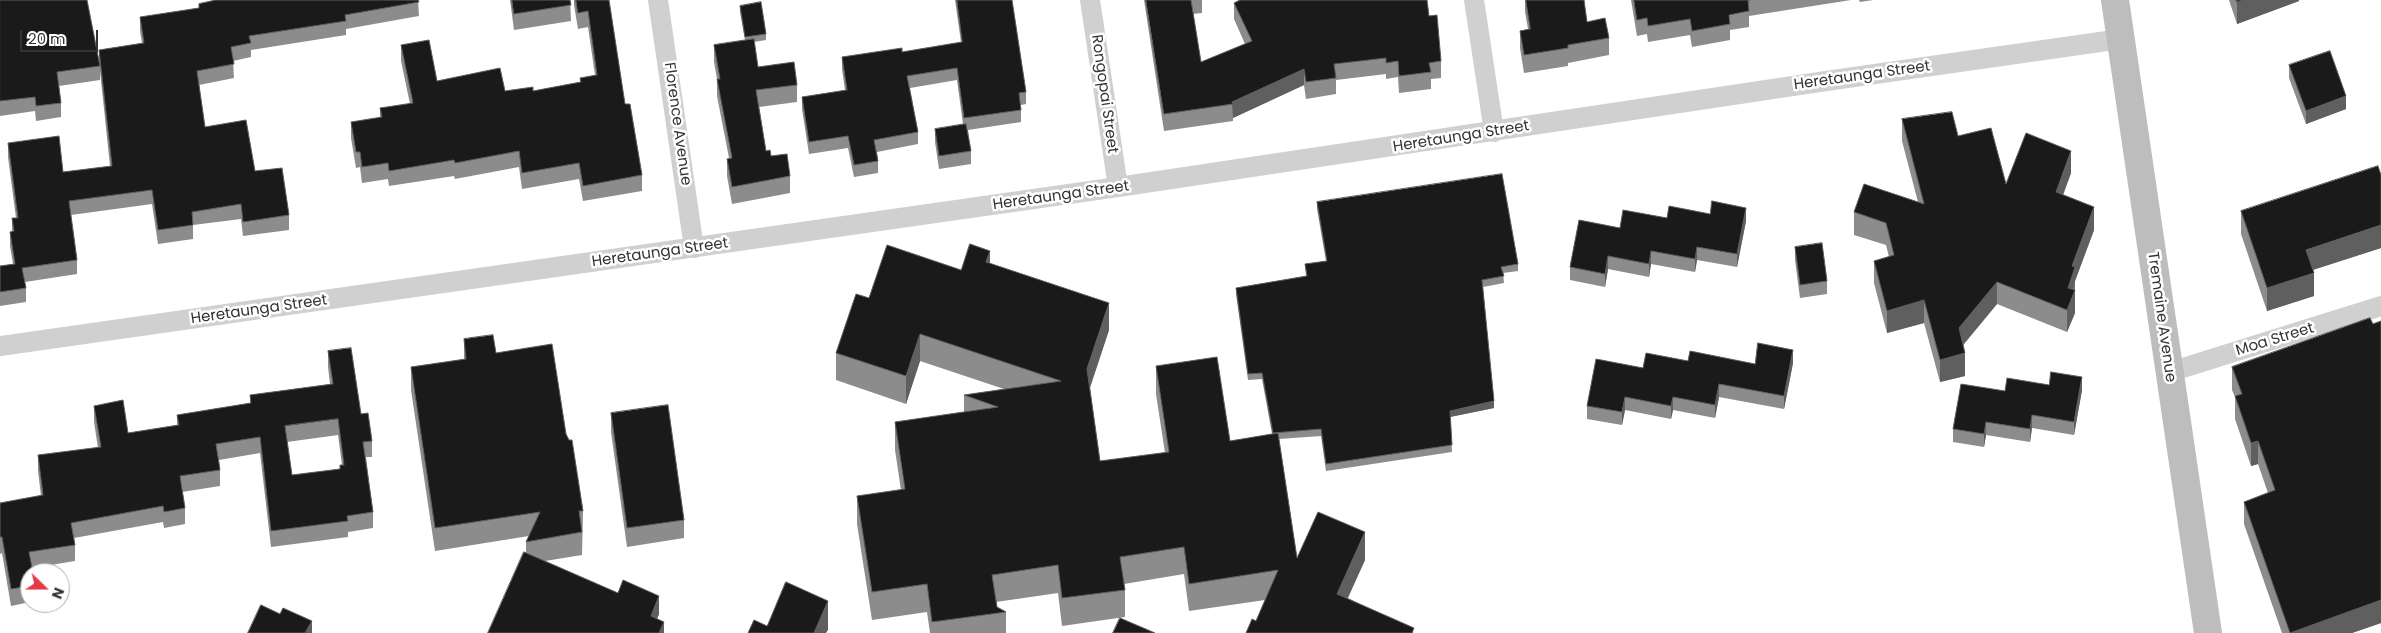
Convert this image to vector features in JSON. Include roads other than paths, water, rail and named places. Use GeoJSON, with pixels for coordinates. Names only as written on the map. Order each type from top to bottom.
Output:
{"type":"FeatureCollection","features":[{"type":"Feature","properties":{"kind":"main road","name":"Tremaine Avenue"},"geometry":{"type":"LineString","coordinates":[[2115,0],[2208,633]]}},
{"type":"Feature","properties":{"kind":"street","name":"Florence Avenue"},"geometry":{"type":"LineString","coordinates":[[658,0],[694,248]]}},
{"type":"Feature","properties":{"kind":"street","name":"Rongopai Street"},"geometry":{"type":"LineString","coordinates":[[1090,0],[1118,187]]}},
{"type":"Feature","properties":{"kind":"street"},"geometry":{"type":"LineString","coordinates":[[1474,0],[1494,132]]}},
{"type":"Feature","properties":{"kind":"street","name":"Heretaunga Street"},"geometry":{"type":"LineString","coordinates":[[0,346],[1118,187],[1833,80],[2120,40]]}},
{"type":"Feature","properties":{"kind":"street","name":"Moa Street"},"geometry":{"type":"LineString","coordinates":[[2170,372],[2381,306]]}}]}
